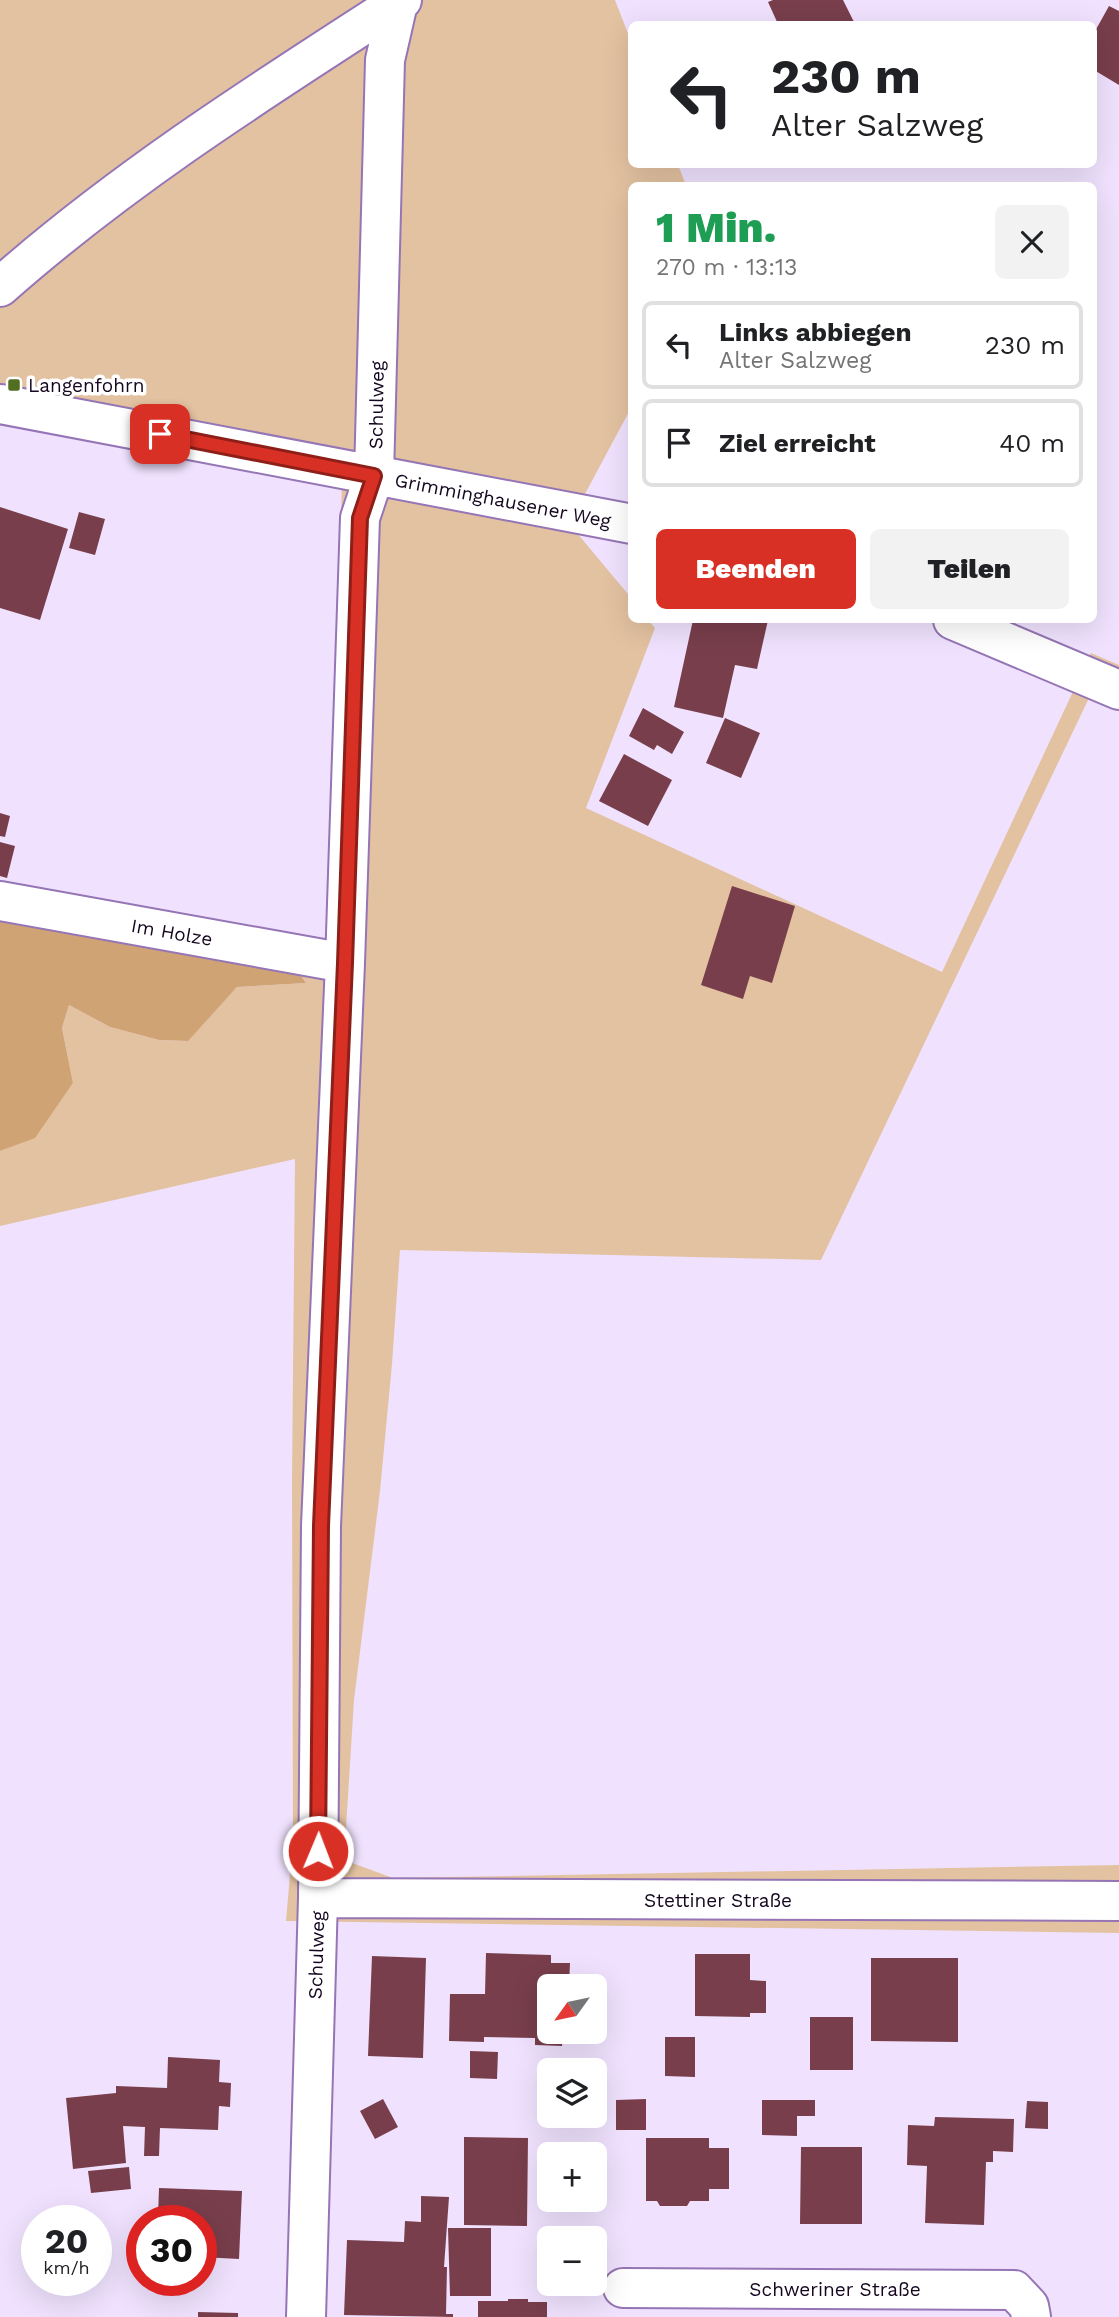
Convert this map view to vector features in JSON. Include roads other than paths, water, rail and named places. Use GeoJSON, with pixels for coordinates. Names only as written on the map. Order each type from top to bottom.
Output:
{"type":"FeatureCollection","features":[{"type":"Feature","properties":{"kind":"street"},"geometry":{"type":"LineString","coordinates":[[0,287],[38,253],[153,164],[400,1]]}},
{"type":"Feature","properties":{"kind":"street","name":"Schulweg"},"geometry":{"type":"LineString","coordinates":[[306,2317],[318,1898],[321,1526],[345,963],[360,518],[374,476],[385,60],[400,1]]}},
{"type":"Feature","properties":{"kind":"street","name":"Grimminghausener Weg"},"geometry":{"type":"LineString","coordinates":[[0,404],[628,523]]}},
{"type":"Feature","properties":{"kind":"street"},"geometry":{"type":"LineString","coordinates":[[960,623],[1119,690]]}},
{"type":"Feature","properties":{"kind":"street","name":"Im Holze"},"geometry":{"type":"LineString","coordinates":[[0,901],[345,963]]}},
{"type":"Feature","properties":{"kind":"street","name":"Stettiner Straße"},"geometry":{"type":"LineString","coordinates":[[318,1898],[1119,1901]]}},
{"type":"Feature","properties":{"kind":"street","name":"Schweriner Straße"},"geometry":{"type":"LineString","coordinates":[[623,2288],[1013,2290],[1030,2306],[1031,2317]]}},
{"type":"Feature","properties":{"kind":"place","name":"Langenfohrn"},"geometry":{"type":"Point","coordinates":[14,385]}}]}
